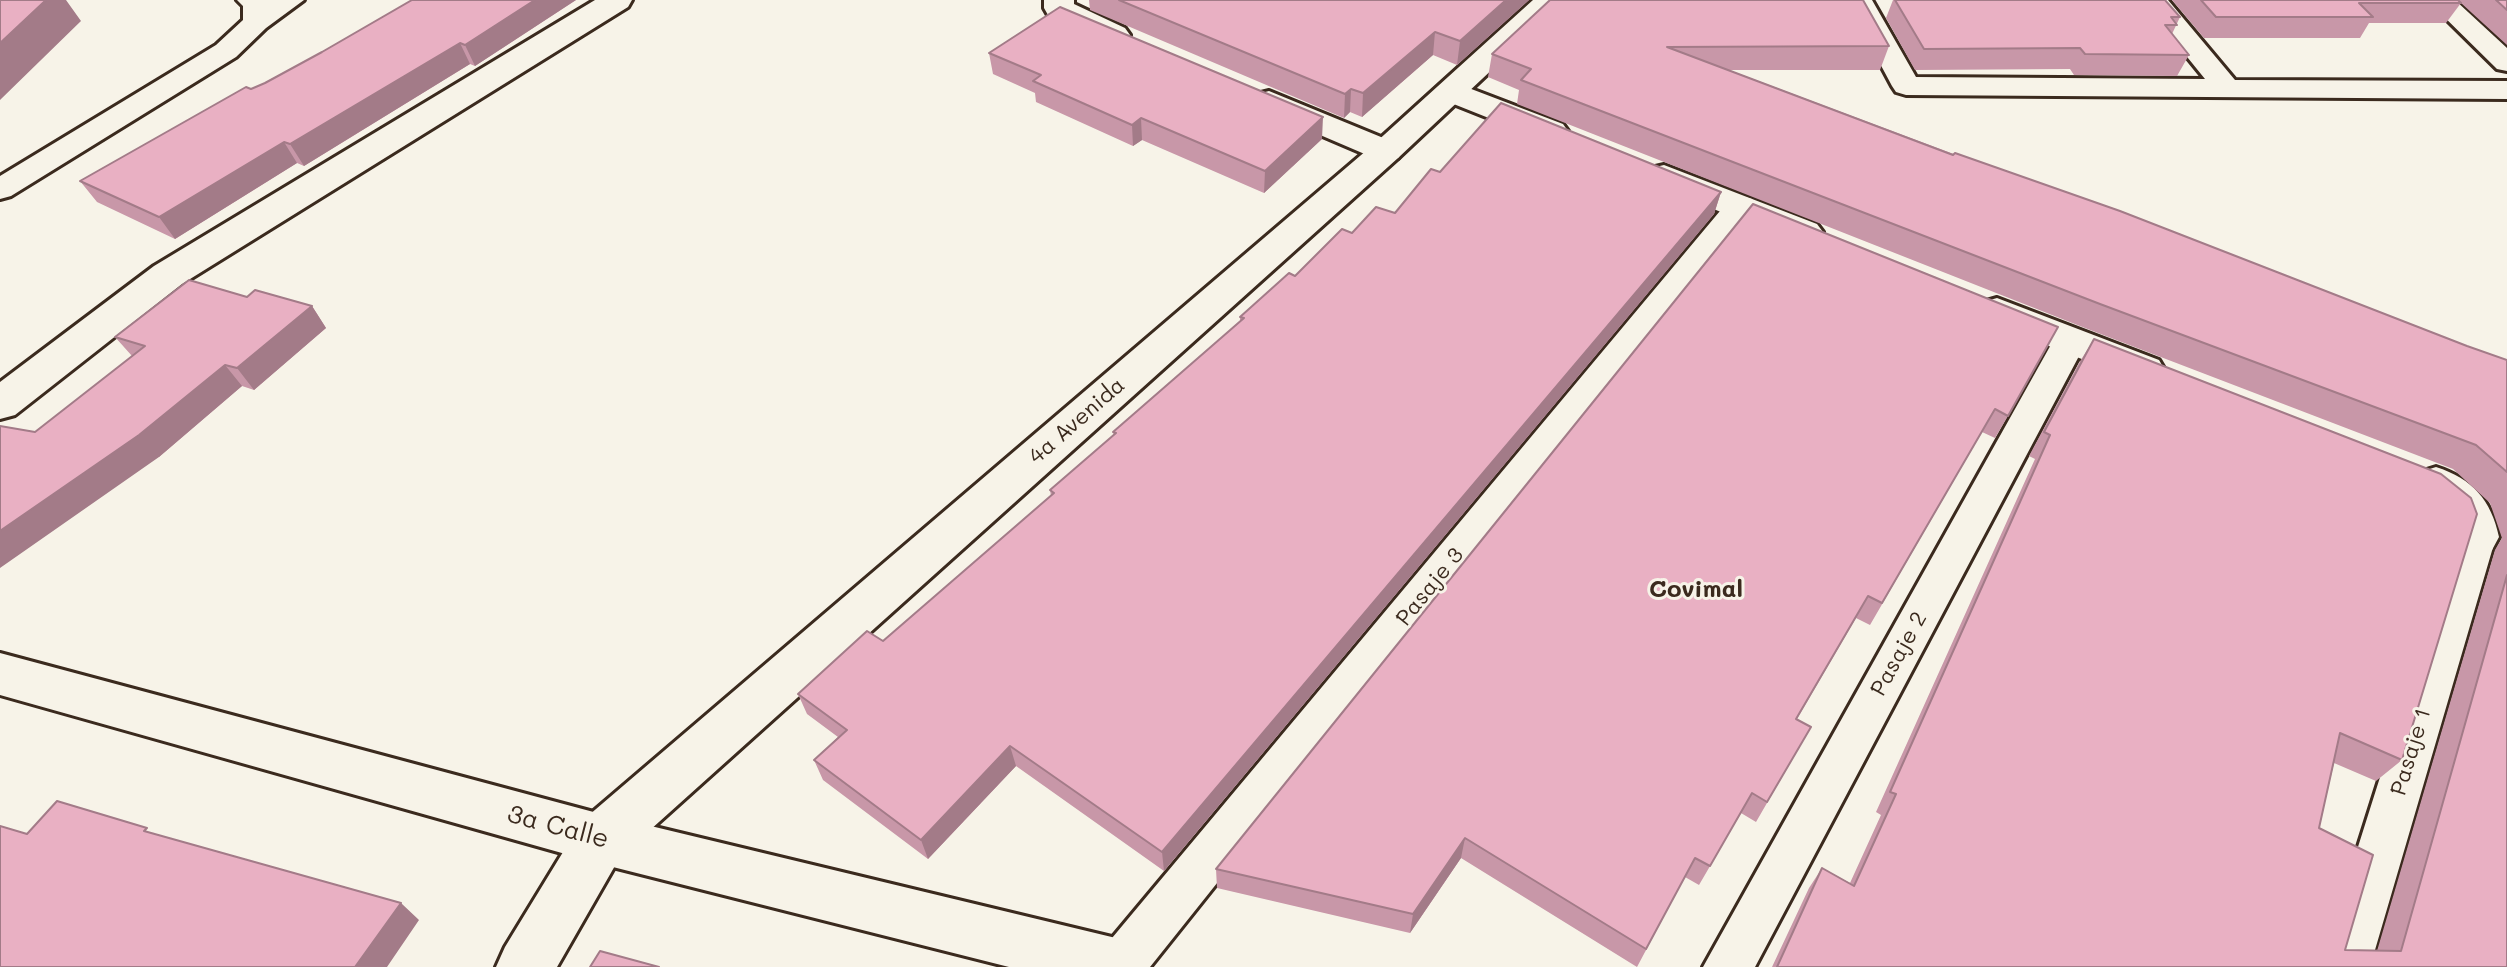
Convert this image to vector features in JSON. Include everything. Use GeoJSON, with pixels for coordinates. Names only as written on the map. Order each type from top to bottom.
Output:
{"type":"FeatureCollection","features":[{"type":"Feature","properties":{"kind":"street"},"geometry":{"type":"LineString","coordinates":[[0,404],[168,275],[617,0]]}},
{"type":"Feature","properties":{"kind":"street"},"geometry":{"type":"LineString","coordinates":[[1059,0],[1059,8],[1069,16],[1141,47]]}},
{"type":"Feature","properties":{"kind":"street","name":"4a Avenida"},"geometry":{"type":"LineString","coordinates":[[525,967],[601,839],[1453,92],[1551,0]]}},
{"type":"Feature","properties":{"kind":"street"},"geometry":{"type":"LineString","coordinates":[[1242,89],[1386,151]]}},
{"type":"Feature","properties":{"kind":"street"},"geometry":{"type":"LineString","coordinates":[[1453,92],[1582,143]]}},
{"type":"Feature","properties":{"kind":"street"},"geometry":{"type":"LineString","coordinates":[[1625,161],[1841,247]]}},
{"type":"Feature","properties":{"kind":"street"},"geometry":{"type":"LineString","coordinates":[[1970,300],[2172,381]]}},
{"type":"Feature","properties":{"kind":"street"},"geometry":{"type":"LineString","coordinates":[[2406,472],[2435,483],[2471,512],[2476,537]]}},
{"type":"Feature","properties":{"kind":"street","name":"3a Calle"},"geometry":{"type":"LineString","coordinates":[[8,686],[601,839],[1120,967]]}},
{"type":"Feature","properties":{"kind":"lane"},"geometry":{"type":"LineString","coordinates":[[0,189],[226,51],[253,11],[291,0]]}},
{"type":"Feature","properties":{"kind":"lane"},"geometry":{"type":"LineString","coordinates":[[1859,0],[1906,86],[2507,90]]}},
{"type":"Feature","properties":{"kind":"lane"},"geometry":{"type":"LineString","coordinates":[[2154,0],[2228,89]]}},
{"type":"Feature","properties":{"kind":"lane"},"geometry":{"type":"LineString","coordinates":[[2440,0],[2507,63]]}},
{"type":"Feature","properties":{"kind":"lane","name":"Pasaje 3"},"geometry":{"type":"LineString","coordinates":[[1120,967],[1741,206]]}},
{"type":"Feature","properties":{"kind":"lane","name":"Pasaje 2"},"geometry":{"type":"LineString","coordinates":[[1728,967],[2070,341]]}},
{"type":"Feature","properties":{"kind":"lane","name":"Pasaje 1"},"geometry":{"type":"LineString","coordinates":[[2345,967],[2476,537]]}},
{"type":"Feature","properties":{"kind":"building"},"geometry":{"type":"Polygon","coordinates":[[[0,0],[46,0],[0,43],[0,0]]]}},
{"type":"Feature","properties":{"kind":"building"},"geometry":{"type":"Polygon","coordinates":[[[412,0],[535,0],[465,45],[460,43],[159,217],[80,181],[246,87],[251,89],[265,83],[412,0]]]}},
{"type":"Feature","properties":{"kind":"building"},"geometry":{"type":"Polygon","coordinates":[[[1119,0],[1506,0],[1460,41],[1435,32],[1363,93],[1351,89],[1345,94],[1119,0]]]}},
{"type":"Feature","properties":{"kind":"building"},"geometry":{"type":"Polygon","coordinates":[[[1550,0],[1863,0],[1889,46],[1667,47],[1953,155],[1955,153],[2120,211],[2507,360],[2507,472],[2476,445],[2100,304],[1521,80],[1531,69],[1492,54],[1550,0]]]}},
{"type":"Feature","properties":{"kind":"building"},"geometry":{"type":"Polygon","coordinates":[[[1895,0],[2165,0],[2180,17],[2171,17],[2177,25],[2165,25],[2189,55],[2085,54],[2080,48],[1924,49],[1895,0]]]}},
{"type":"Feature","properties":{"kind":"building"},"geometry":{"type":"Polygon","coordinates":[[[2201,0],[2458,0],[2461,3],[2359,3],[2373,17],[2216,17],[2201,0]]]}},
{"type":"Feature","properties":{"kind":"building"},"geometry":{"type":"Polygon","coordinates":[[[2496,0],[2507,0],[2507,10],[2496,0]]]}},
{"type":"Feature","properties":{"kind":"building"},"geometry":{"type":"Polygon","coordinates":[[[1060,7],[1323,117],[1265,171],[1141,118],[1132,125],[1033,81],[1041,75],[989,53],[1060,7]]]}},
{"type":"Feature","properties":{"kind":"building"},"geometry":{"type":"Polygon","coordinates":[[[1501,103],[1721,192],[1162,852],[1010,746],[921,840],[814,760],[847,730],[798,694],[867,631],[883,641],[1054,493],[1050,490],[1116,433],[1113,432],[1244,318],[1240,317],[1289,273],[1295,276],[1342,229],[1352,233],[1376,207],[1395,213],[1431,169],[1440,172],[1501,103]]]}},
{"type":"Feature","properties":{"kind":"building"},"geometry":{"type":"Polygon","coordinates":[[[1753,204],[2058,327],[2008,416],[1995,409],[1882,603],[1868,596],[1796,719],[1811,727],[1767,802],[1752,793],[1710,866],[1695,858],[1646,949],[1465,838],[1413,914],[1216,869],[1753,204]]]}},
{"type":"Feature","properties":{"kind":"building"},"geometry":{"type":"Polygon","coordinates":[[[189,280],[247,297],[255,290],[312,306],[237,368],[225,365],[139,435],[0,531],[0,426],[35,432],[145,346],[115,337],[189,280]]]}},
{"type":"Feature","properties":{"kind":"building"},"geometry":{"type":"Polygon","coordinates":[[[2094,339],[2441,474],[2471,498],[2477,514],[2402,760],[2340,733],[2319,828],[2373,855],[2345,950],[2401,951],[2507,575],[2507,967],[1777,967],[1822,868],[1854,886],[1896,794],[1890,792],[2050,435],[2044,432],[2094,339]]]}},
{"type":"Feature","properties":{"kind":"building"},"geometry":{"type":"Polygon","coordinates":[[[57,801],[147,828],[144,831],[401,903],[355,967],[0,967],[0,826],[27,834],[57,801]]]}},
{"type":"Feature","properties":{"kind":"building"},"geometry":{"type":"Polygon","coordinates":[[[600,951],[659,967],[590,967],[600,951]]]}},
{"type":"Feature","properties":{"kind":"district","name":"Covimal"},"geometry":{"type":"Point","coordinates":[1696,590]}}]}
